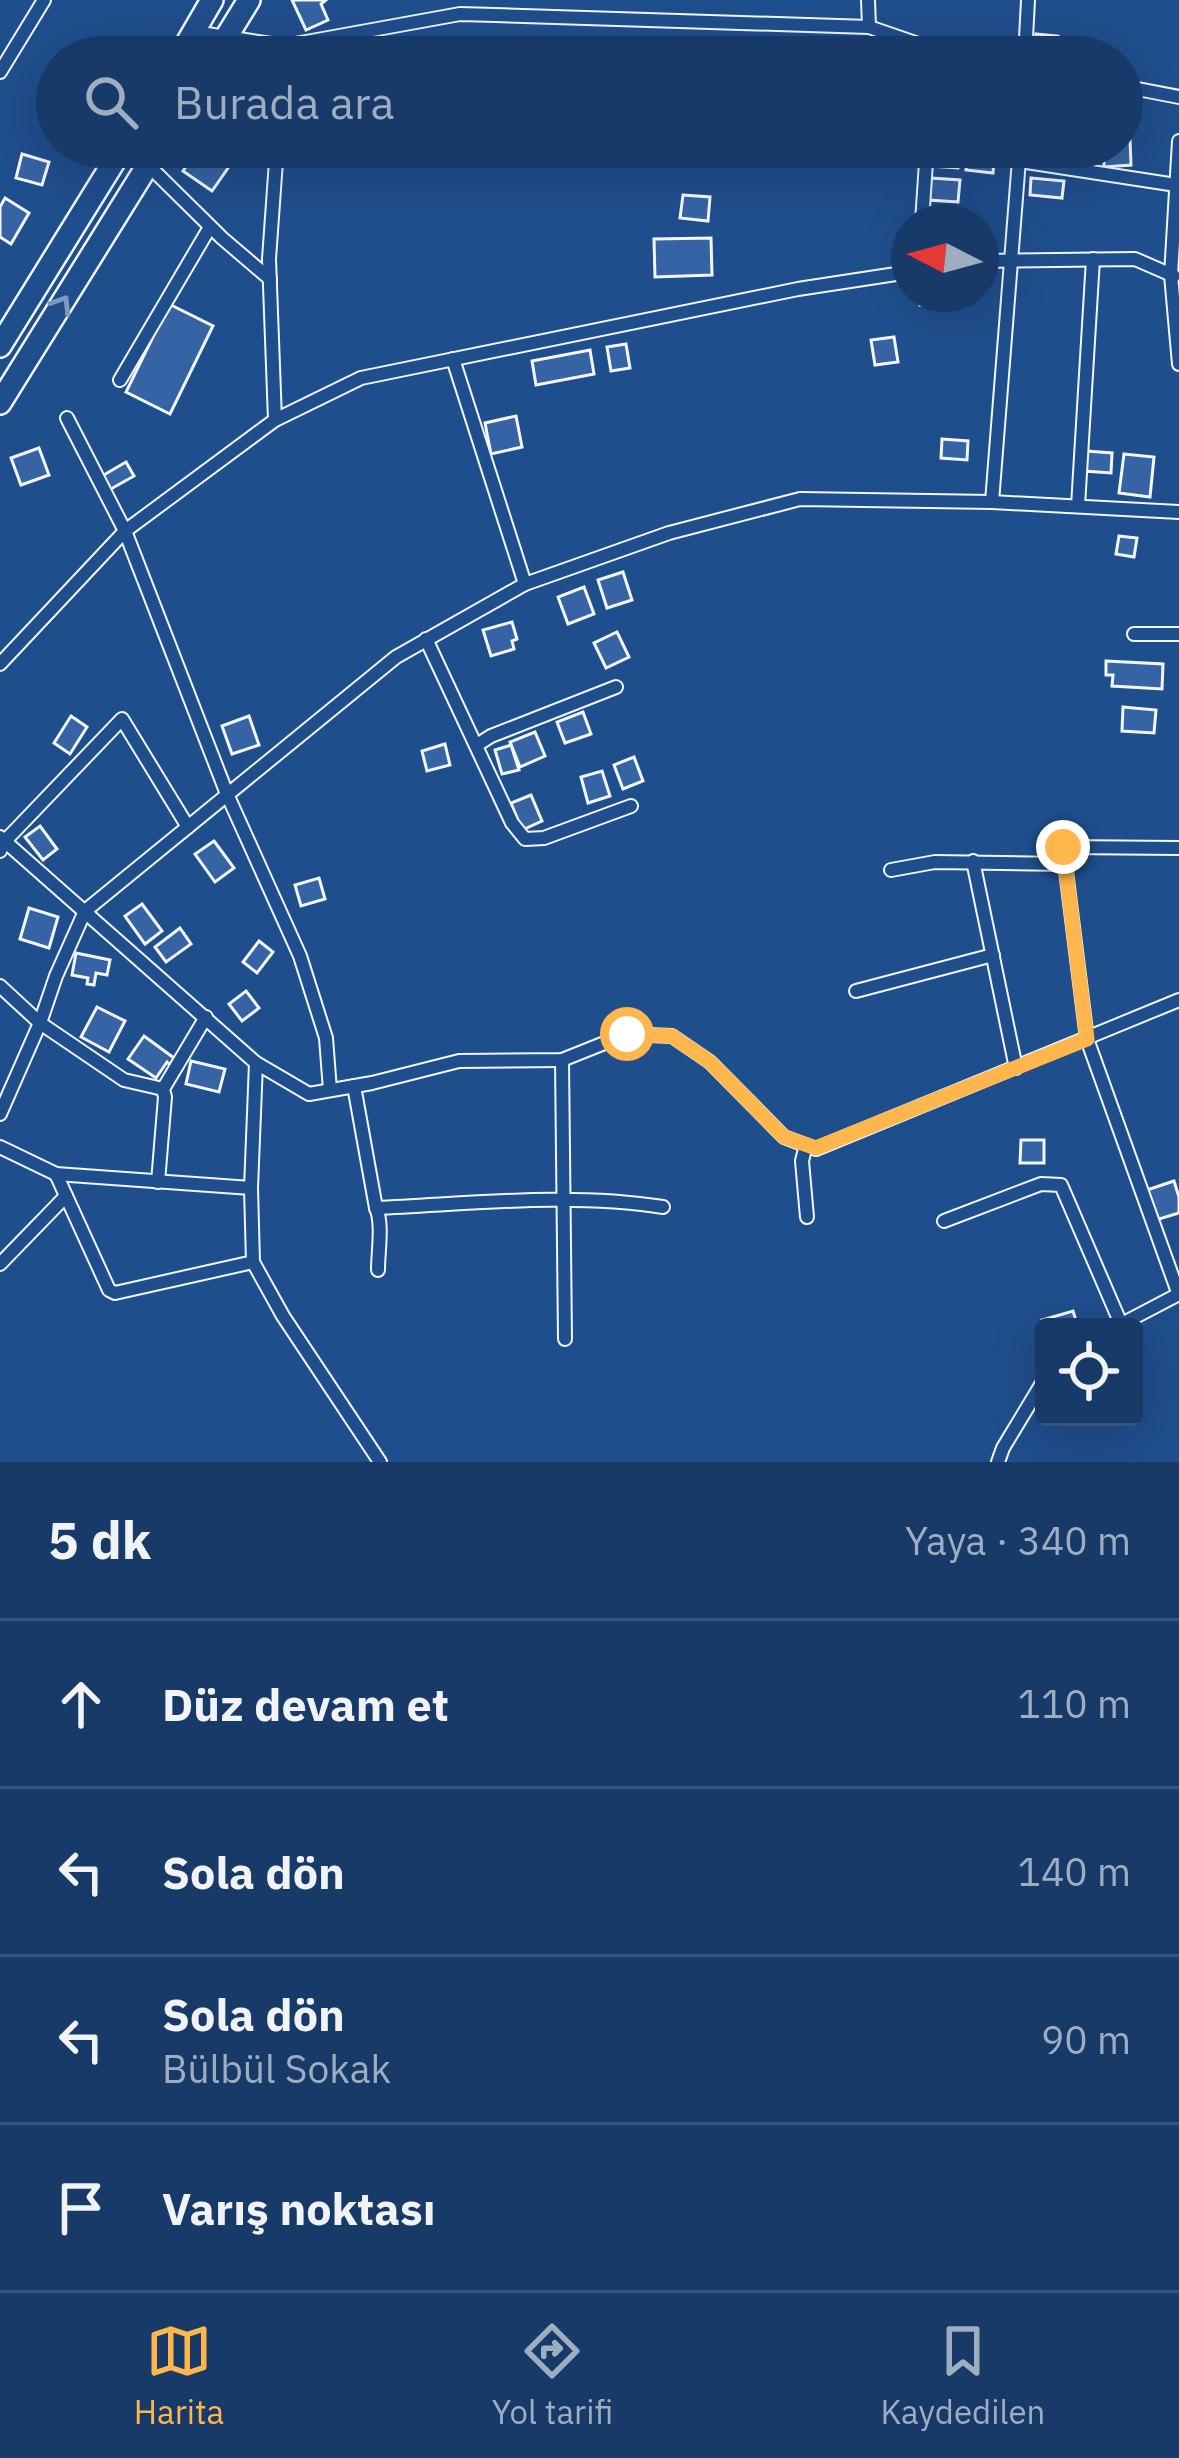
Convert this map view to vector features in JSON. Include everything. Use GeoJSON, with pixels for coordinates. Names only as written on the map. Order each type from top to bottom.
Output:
{"type":"FeatureCollection","features":[{"type":"Feature","properties":{"kind":"highway"},"geometry":{"type":"LineString","coordinates":[[227,36],[249,0]]}},
{"type":"Feature","properties":{"kind":"highway"},"geometry":{"type":"LineString","coordinates":[[192,36],[207,2]]}},
{"type":"Feature","properties":{"kind":"highway"},"geometry":{"type":"LineString","coordinates":[[0,346],[110,168]]}},
{"type":"Feature","properties":{"kind":"highway"},"geometry":{"type":"LineString","coordinates":[[0,404],[146,168]]}},
{"type":"Feature","properties":{"kind":"street"},"geometry":{"type":"LineString","coordinates":[[0,72],[44,0]]}},
{"type":"Feature","properties":{"kind":"street"},"geometry":{"type":"LineString","coordinates":[[868,0],[869,27]]}},
{"type":"Feature","properties":{"kind":"street"},"geometry":{"type":"LineString","coordinates":[[1026,36],[1028,0]]}},
{"type":"Feature","properties":{"kind":"street"},"geometry":{"type":"LineString","coordinates":[[355,36],[493,7],[869,27],[891,36]]}},
{"type":"Feature","properties":{"kind":"street"},"geometry":{"type":"LineString","coordinates":[[194,32],[201,36]]}},
{"type":"Feature","properties":{"kind":"street"},"geometry":{"type":"LineString","coordinates":[[1143,90],[1179,97]]}},
{"type":"Feature","properties":{"kind":"street"},"geometry":{"type":"LineString","coordinates":[[1179,141],[1175,277],[1179,364]]}},
{"type":"Feature","properties":{"kind":"street"},"geometry":{"type":"LineString","coordinates":[[163,168],[210,226],[270,279]]}},
{"type":"Feature","properties":{"kind":"street"},"geometry":{"type":"LineString","coordinates":[[275,420],[270,279],[276,168]]}},
{"type":"Feature","properties":{"kind":"street"},"geometry":{"type":"LineString","coordinates":[[923,204],[926,168]]}},
{"type":"Feature","properties":{"kind":"street"},"geometry":{"type":"LineString","coordinates":[[992,502],[1019,168]]}},
{"type":"Feature","properties":{"kind":"street"},"geometry":{"type":"LineString","coordinates":[[1093,168],[1176,184]]}},
{"type":"Feature","properties":{"kind":"street"},"geometry":{"type":"LineString","coordinates":[[120,380],[210,226]]}},
{"type":"Feature","properties":{"kind":"street"},"geometry":{"type":"LineString","coordinates":[[1078,506],[1094,259]]}},
{"type":"Feature","properties":{"kind":"street"},"geometry":{"type":"LineString","coordinates":[[999,260],[1135,259],[1175,277]]}},
{"type":"Feature","properties":{"kind":"street"},"geometry":{"type":"LineString","coordinates":[[0,664],[125,531],[275,420],[362,378],[798,289],[891,275]]}},
{"type":"Feature","properties":{"kind":"street"},"geometry":{"type":"LineString","coordinates":[[452,359],[525,584]]}},
{"type":"Feature","properties":{"kind":"street"},"geometry":{"type":"LineString","coordinates":[[68,418],[125,531],[227,794],[300,956],[326,1038],[330,1090]]}},
{"type":"Feature","properties":{"kind":"street"},"geometry":{"type":"LineString","coordinates":[[0,1114],[85,911],[396,657],[525,584],[669,533],[800,499],[1179,512]]}},
{"type":"Feature","properties":{"kind":"street"},"geometry":{"type":"LineString","coordinates":[[1135,634],[1179,634]]}},
{"type":"Feature","properties":{"kind":"street"},"geometry":{"type":"LineString","coordinates":[[426,639],[512,823],[525,839],[544,838],[632,806]]}},
{"type":"Feature","properties":{"kind":"street"},"geometry":{"type":"LineString","coordinates":[[477,745],[616,687]]}},
{"type":"Feature","properties":{"kind":"street"},"geometry":{"type":"LineString","coordinates":[[188,827],[122,719],[2,843],[256,1063],[308,1094],[459,1061],[562,1060],[627,1034],[672,1036],[710,1062],[784,1137],[816,1148],[1179,1000]]}},
{"type":"Feature","properties":{"kind":"street"},"geometry":{"type":"LineString","coordinates":[[1133,1318],[1179,1294],[1087,1039],[1063,847],[1179,848]]}},
{"type":"Feature","properties":{"kind":"street"},"geometry":{"type":"LineString","coordinates":[[973,861],[1016,1068]]}},
{"type":"Feature","properties":{"kind":"street"},"geometry":{"type":"LineString","coordinates":[[891,870],[935,862],[1065,864]]}},
{"type":"Feature","properties":{"kind":"street"},"geometry":{"type":"LineString","coordinates":[[856,991],[992,955]]}},
{"type":"Feature","properties":{"kind":"street"},"geometry":{"type":"LineString","coordinates":[[0,986],[40,1023],[124,1080],[163,1089]]}},
{"type":"Feature","properties":{"kind":"street"},"geometry":{"type":"LineString","coordinates":[[158,1182],[163,1089],[206,1017]]}},
{"type":"Feature","properties":{"kind":"street"},"geometry":{"type":"LineString","coordinates":[[562,1060],[565,1339]]}},
{"type":"Feature","properties":{"kind":"street"},"geometry":{"type":"LineString","coordinates":[[256,1063],[253,1262],[283,1316],[380,1462]]}},
{"type":"Feature","properties":{"kind":"street"},"geometry":{"type":"LineString","coordinates":[[354,1086],[376,1208],[382,1219],[378,1270]]}},
{"type":"Feature","properties":{"kind":"street"},"geometry":{"type":"LineString","coordinates":[[806,1145],[802,1161],[807,1217]]}},
{"type":"Feature","properties":{"kind":"street"},"geometry":{"type":"LineString","coordinates":[[0,1147],[56,1174],[251,1188]]}},
{"type":"Feature","properties":{"kind":"street"},"geometry":{"type":"LineString","coordinates":[[56,1174],[109,1291],[253,1262]]}},
{"type":"Feature","properties":{"kind":"street"},"geometry":{"type":"LineString","coordinates":[[944,1221],[1041,1184],[1060,1185],[1115,1318]]}},
{"type":"Feature","properties":{"kind":"street"},"geometry":{"type":"LineString","coordinates":[[0,1264],[66,1196]]}},
{"type":"Feature","properties":{"kind":"street"},"geometry":{"type":"LineString","coordinates":[[376,1208],[562,1200],[663,1207]]}},
{"type":"Feature","properties":{"kind":"street"},"geometry":{"type":"LineString","coordinates":[[998,1462],[1035,1395]]}},
{"type":"Feature","properties":{"kind":"building"},"geometry":{"type":"Polygon","coordinates":[[[292,0],[326,0],[321,4],[328,20],[306,30],[292,0]]]}},
{"type":"Feature","properties":{"kind":"building"},"geometry":{"type":"Polygon","coordinates":[[[22,154],[36,158],[36,168],[47,168],[42,185],[16,178],[22,154]]]}},
{"type":"Feature","properties":{"kind":"building"},"geometry":{"type":"Polygon","coordinates":[[[185,168],[228,168],[212,191],[185,168]]]}},
{"type":"Feature","properties":{"kind":"building"},"geometry":{"type":"Polygon","coordinates":[[[966,168],[993,168],[993,173],[966,168]]]}},
{"type":"Feature","properties":{"kind":"building"},"geometry":{"type":"Polygon","coordinates":[[[931,178],[960,180],[958,202],[929,200],[931,178]]]}},
{"type":"Feature","properties":{"kind":"building"},"geometry":{"type":"Polygon","coordinates":[[[1031,178],[1064,181],[1062,198],[1030,195],[1031,178]]]}},
{"type":"Feature","properties":{"kind":"building"},"geometry":{"type":"Polygon","coordinates":[[[683,195],[710,197],[708,221],[680,218],[683,195]]]}},
{"type":"Feature","properties":{"kind":"building"},"geometry":{"type":"Polygon","coordinates":[[[5,198],[29,213],[11,244],[0,237],[0,207],[5,198]]]}},
{"type":"Feature","properties":{"kind":"building"},"geometry":{"type":"Polygon","coordinates":[[[711,238],[712,275],[655,277],[654,239],[711,238]]]}},
{"type":"Feature","properties":{"kind":"building"},"geometry":{"type":"Polygon","coordinates":[[[169,304],[213,326],[170,414],[126,392],[169,304]]]}},
{"type":"Feature","properties":{"kind":"building"},"geometry":{"type":"Polygon","coordinates":[[[894,337],[898,362],[875,365],[871,340],[894,337]]]}},
{"type":"Feature","properties":{"kind":"building"},"geometry":{"type":"Polygon","coordinates":[[[626,344],[630,368],[611,371],[607,347],[626,344]]]}},
{"type":"Feature","properties":{"kind":"building"},"geometry":{"type":"Polygon","coordinates":[[[590,350],[594,374],[536,385],[532,361],[590,350]]]}},
{"type":"Feature","properties":{"kind":"building"},"geometry":{"type":"Polygon","coordinates":[[[516,416],[522,447],[491,454],[485,423],[516,416]]]}},
{"type":"Feature","properties":{"kind":"building"},"geometry":{"type":"Polygon","coordinates":[[[942,439],[968,441],[967,460],[941,458],[942,439]]]}},
{"type":"Feature","properties":{"kind":"building"},"geometry":{"type":"Polygon","coordinates":[[[39,448],[49,475],[21,485],[11,458],[39,448]]]}},
{"type":"Feature","properties":{"kind":"building"},"geometry":{"type":"Polygon","coordinates":[[[1086,451],[1112,453],[1111,473],[1084,471],[1086,451]]]}},
{"type":"Feature","properties":{"kind":"building"},"geometry":{"type":"Polygon","coordinates":[[[1124,454],[1154,457],[1150,497],[1119,493],[1124,454]]]}},
{"type":"Feature","properties":{"kind":"building"},"geometry":{"type":"Polygon","coordinates":[[[126,462],[134,476],[109,490],[102,476],[126,462]]]}},
{"type":"Feature","properties":{"kind":"building"},"geometry":{"type":"Polygon","coordinates":[[[1119,536],[1137,538],[1134,557],[1116,554],[1119,536]]]}},
{"type":"Feature","properties":{"kind":"building"},"geometry":{"type":"Polygon","coordinates":[[[623,572],[632,600],[607,608],[598,580],[623,572]]]}},
{"type":"Feature","properties":{"kind":"building"},"geometry":{"type":"Polygon","coordinates":[[[584,587],[594,614],[568,624],[558,597],[584,587]]]}},
{"type":"Feature","properties":{"kind":"building"},"geometry":{"type":"Polygon","coordinates":[[[512,622],[517,639],[512,641],[514,649],[491,656],[483,630],[512,622]]]}},
{"type":"Feature","properties":{"kind":"building"},"geometry":{"type":"Polygon","coordinates":[[[617,632],[629,657],[606,668],[594,643],[617,632]]]}},
{"type":"Feature","properties":{"kind":"building"},"geometry":{"type":"Polygon","coordinates":[[[1106,661],[1163,664],[1162,689],[1112,686],[1106,661]]]}},
{"type":"Feature","properties":{"kind":"building"},"geometry":{"type":"Polygon","coordinates":[[[1123,707],[1156,710],[1154,733],[1122,731],[1123,707]]]}},
{"type":"Feature","properties":{"kind":"building"},"geometry":{"type":"Polygon","coordinates":[[[583,712],[591,734],[565,743],[557,722],[583,712]]]}},
{"type":"Feature","properties":{"kind":"building"},"geometry":{"type":"Polygon","coordinates":[[[71,716],[87,727],[70,754],[54,743],[71,716]]]}},
{"type":"Feature","properties":{"kind":"building"},"geometry":{"type":"Polygon","coordinates":[[[249,716],[259,745],[232,754],[222,726],[249,716]]]}},
{"type":"Feature","properties":{"kind":"building"},"geometry":{"type":"Polygon","coordinates":[[[535,732],[545,756],[520,767],[510,742],[535,732]]]}},
{"type":"Feature","properties":{"kind":"building"},"geometry":{"type":"Polygon","coordinates":[[[445,744],[450,765],[427,771],[422,751],[445,744]]]}},
{"type":"Feature","properties":{"kind":"building"},"geometry":{"type":"Polygon","coordinates":[[[511,745],[519,770],[502,774],[495,750],[511,745]]]}},
{"type":"Feature","properties":{"kind":"building"},"geometry":{"type":"Polygon","coordinates":[[[634,757],[643,781],[623,789],[614,765],[634,757]]]}},
{"type":"Feature","properties":{"kind":"building"},"geometry":{"type":"Polygon","coordinates":[[[602,771],[610,796],[588,803],[581,777],[602,771]]]}},
{"type":"Feature","properties":{"kind":"building"},"geometry":{"type":"Polygon","coordinates":[[[531,795],[542,821],[522,830],[511,803],[531,795]]]}},
{"type":"Feature","properties":{"kind":"building"},"geometry":{"type":"Polygon","coordinates":[[[40,826],[57,849],[43,860],[25,837],[40,826]]]}},
{"type":"Feature","properties":{"kind":"building"},"geometry":{"type":"Polygon","coordinates":[[[214,841],[234,868],[215,882],[195,854],[214,841]]]}},
{"type":"Feature","properties":{"kind":"building"},"geometry":{"type":"Polygon","coordinates":[[[319,878],[325,899],[301,906],[295,885],[319,878]]]}},
{"type":"Feature","properties":{"kind":"building"},"geometry":{"type":"Polygon","coordinates":[[[142,904],[162,931],[145,944],[125,916],[142,904]]]}},
{"type":"Feature","properties":{"kind":"building"},"geometry":{"type":"Polygon","coordinates":[[[29,908],[58,917],[49,948],[20,939],[29,908]]]}},
{"type":"Feature","properties":{"kind":"building"},"geometry":{"type":"Polygon","coordinates":[[[180,928],[191,944],[166,962],[155,947],[180,928]]]}},
{"type":"Feature","properties":{"kind":"building"},"geometry":{"type":"Polygon","coordinates":[[[259,941],[273,952],[257,973],[243,962],[259,941]]]}},
{"type":"Feature","properties":{"kind":"building"},"geometry":{"type":"Polygon","coordinates":[[[76,953],[110,960],[107,975],[96,973],[94,985],[87,984],[88,978],[72,975],[76,953]]]}},
{"type":"Feature","properties":{"kind":"building"},"geometry":{"type":"Polygon","coordinates":[[[246,991],[259,1008],[242,1021],[229,1004],[246,991]]]}},
{"type":"Feature","properties":{"kind":"building"},"geometry":{"type":"Polygon","coordinates":[[[97,1007],[125,1021],[109,1052],[81,1037],[97,1007]]]}},
{"type":"Feature","properties":{"kind":"building"},"geometry":{"type":"Polygon","coordinates":[[[144,1036],[174,1058],[156,1078],[128,1059],[144,1036]]]}},
{"type":"Feature","properties":{"kind":"building"},"geometry":{"type":"Polygon","coordinates":[[[191,1061],[225,1069],[219,1092],[186,1084],[191,1061]]]}},
{"type":"Feature","properties":{"kind":"building"},"geometry":{"type":"Polygon","coordinates":[[[1021,1140],[1044,1140],[1044,1163],[1020,1163],[1021,1140]]]}},
{"type":"Feature","properties":{"kind":"building"},"geometry":{"type":"Polygon","coordinates":[[[1174,1181],[1179,1213],[1156,1220],[1147,1190],[1174,1181]]]}},
{"type":"Feature","properties":{"kind":"building"},"geometry":{"type":"Polygon","coordinates":[[[1073,1311],[1075,1318],[1049,1318],[1073,1311]]]}},
{"type":"Feature","properties":{"kind":"route"},"geometry":{"type":"LineString","coordinates":[[627,1034],[672,1036],[710,1062],[784,1137],[816,1148],[1087,1039],[1063,847]]}}]}
